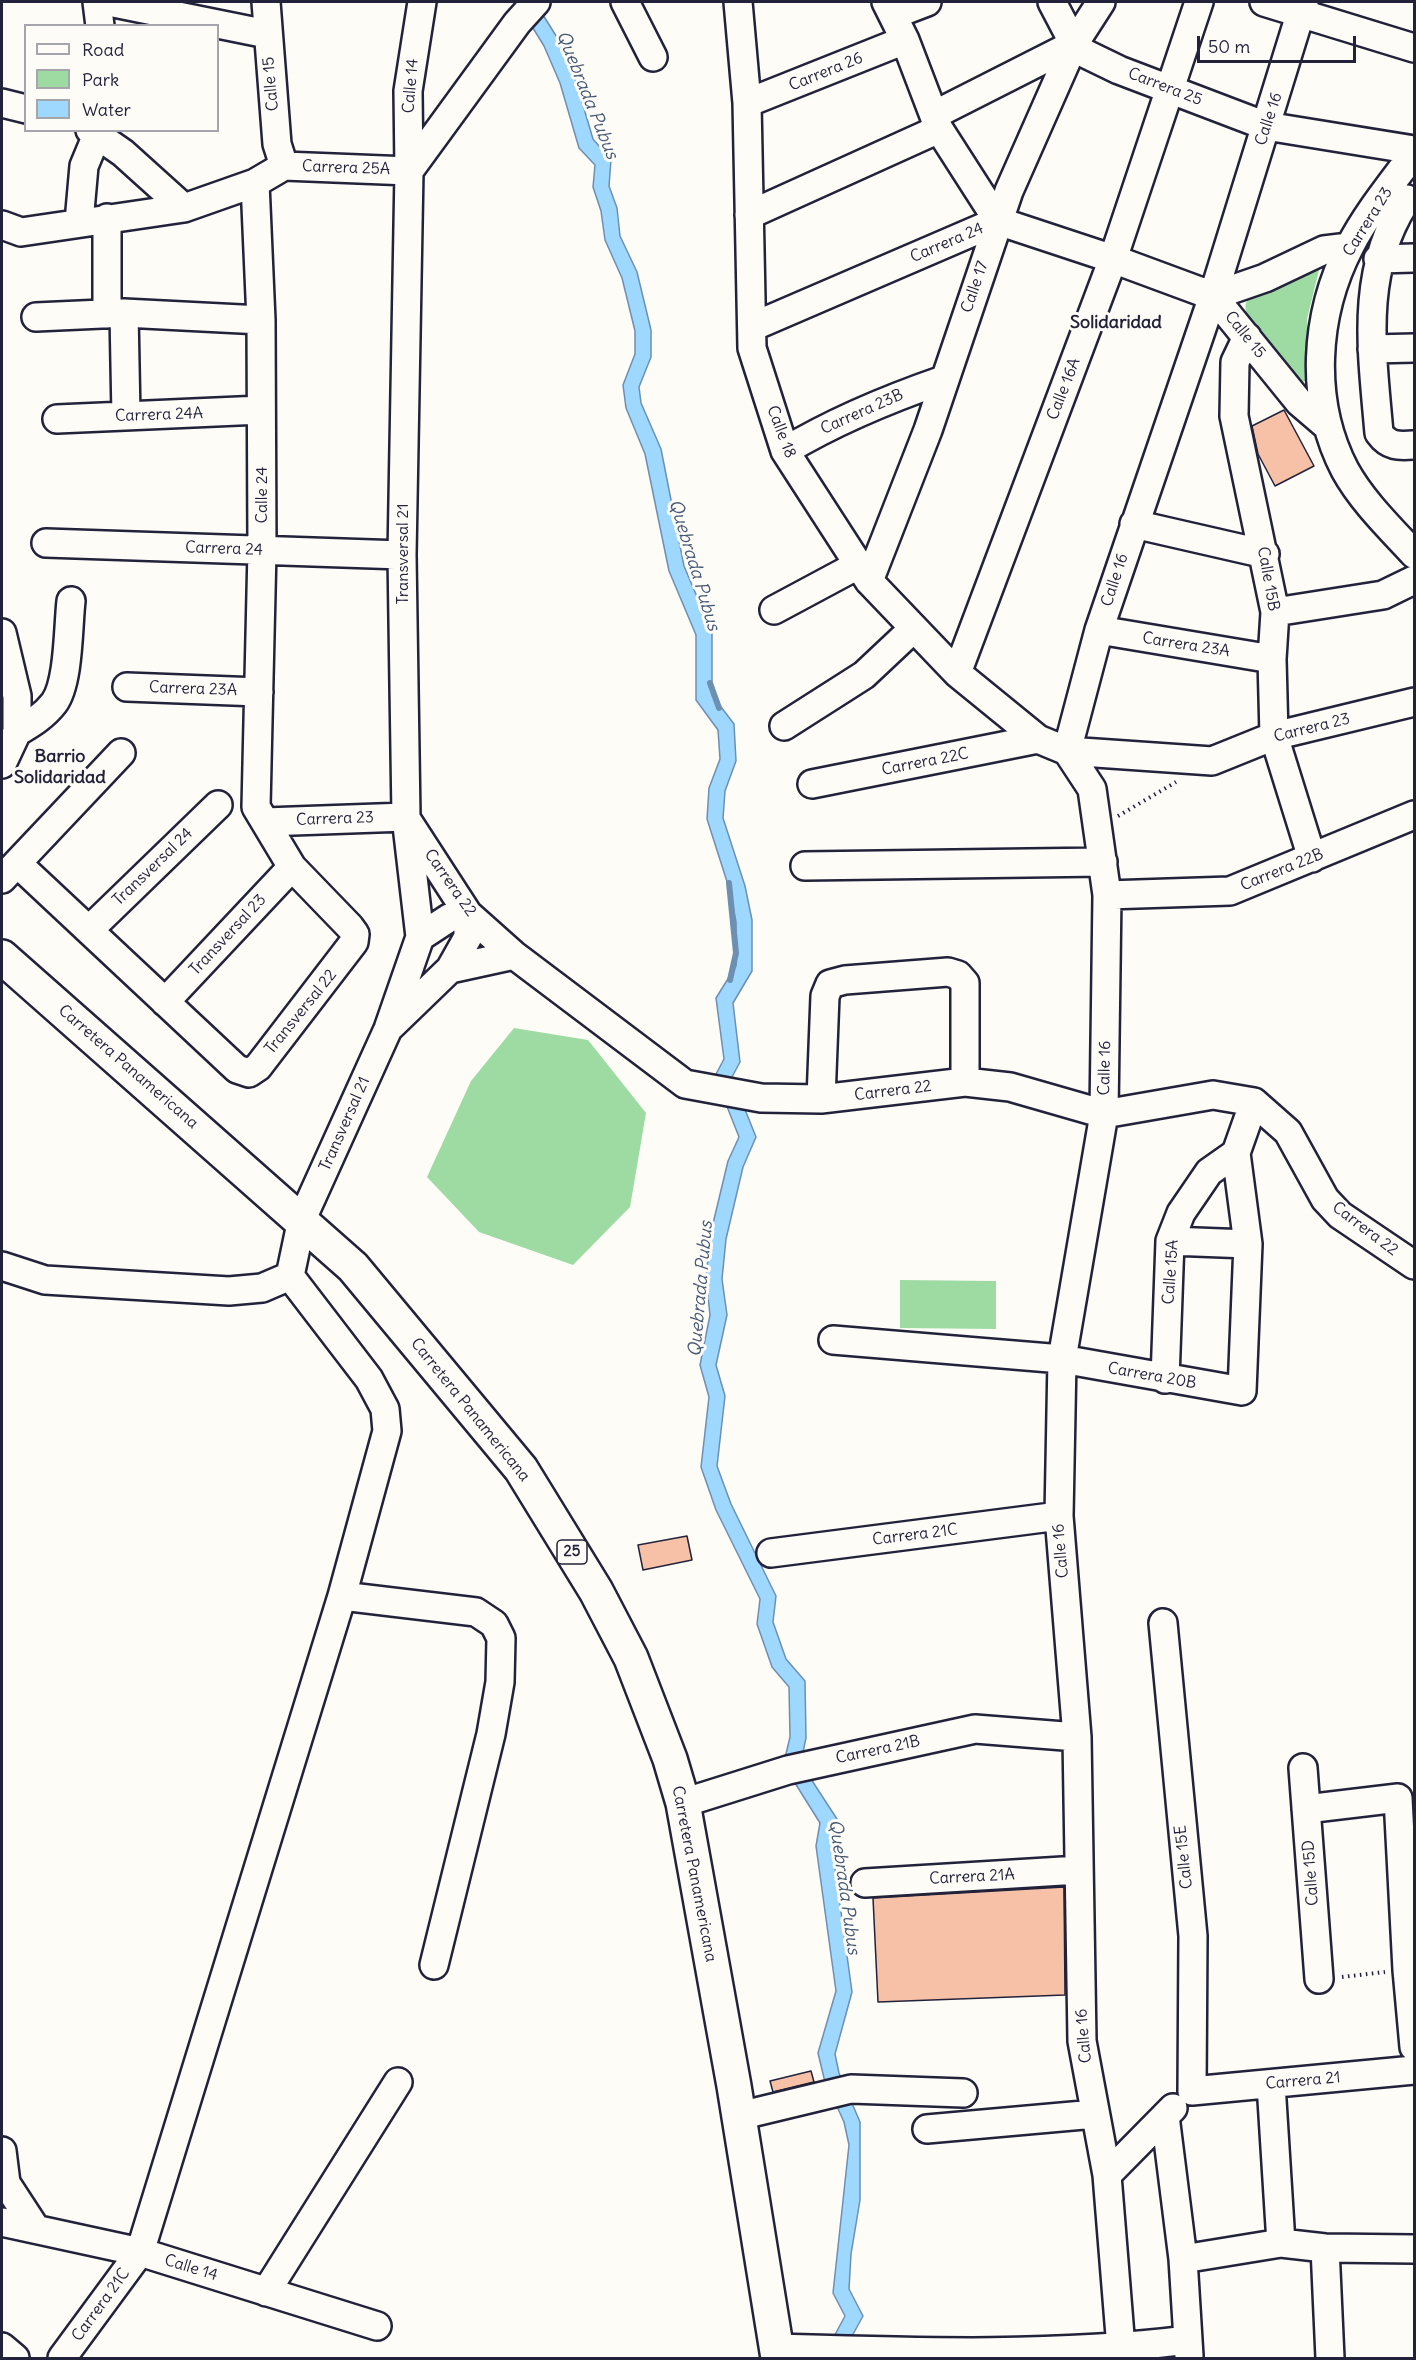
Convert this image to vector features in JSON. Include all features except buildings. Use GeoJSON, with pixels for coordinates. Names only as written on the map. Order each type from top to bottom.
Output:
{"type":"FeatureCollection","features":[{"type":"Feature","properties":{"kind":"highway","name":"Carretera Panamericana"},"geometry":{"type":"LineString","coordinates":[[2,957],[302,1219],[353,1267],[521,1469],[596,1591],[631,1658],[670,1759],[683,1803],[739,2116],[777,2353]]}},
{"type":"Feature","properties":{"kind":"street"},"geometry":{"type":"LineString","coordinates":[[97,2],[100,24]]}},
{"type":"Feature","properties":{"kind":"street"},"geometry":{"type":"LineString","coordinates":[[109,2],[146,6],[267,34]]}},
{"type":"Feature","properties":{"kind":"street","name":"Calle 15"},"geometry":{"type":"LineString","coordinates":[[266,2],[277,144],[284,166]]}},
{"type":"Feature","properties":{"kind":"street","name":"Calle 14"},"geometry":{"type":"LineString","coordinates":[[409,171],[408,91],[422,2]]}},
{"type":"Feature","properties":{"kind":"street"},"geometry":{"type":"LineString","coordinates":[[409,171],[517,23],[536,2]]}},
{"type":"Feature","properties":{"kind":"street"},"geometry":{"type":"LineString","coordinates":[[626,2],[653,57]]}},
{"type":"Feature","properties":{"kind":"street","name":"Calle 18"},"geometry":{"type":"LineString","coordinates":[[740,2],[747,103],[752,348],[785,451],[863,573],[914,628],[957,673],[1038,740],[1067,751]]}},
{"type":"Feature","properties":{"kind":"street"},"geometry":{"type":"LineString","coordinates":[[927,2],[890,8],[905,40],[936,122],[998,221]]}},
{"type":"Feature","properties":{"kind":"street"},"geometry":{"type":"LineString","coordinates":[[749,215],[936,122],[1074,44],[1052,2]]}},
{"type":"Feature","properties":{"kind":"street","name":"Calle 17"},"geometry":{"type":"LineString","coordinates":[[863,573],[928,430],[998,221],[1074,44],[1101,2]]}},
{"type":"Feature","properties":{"kind":"street","name":"Calle 16A"},"geometry":{"type":"LineString","coordinates":[[957,673],[1113,259],[1199,2]]}},
{"type":"Feature","properties":{"kind":"street"},"geometry":{"type":"LineString","coordinates":[[1264,2],[1304,7],[1414,48]]}},
{"type":"Feature","properties":{"kind":"street","name":"Calle 16"},"geometry":{"type":"LineString","coordinates":[[1121,2348],[1107,2175],[1082,2041],[1077,1737],[1059,1516],[1062,1359],[1104,1114],[1107,896],[1092,789],[1067,751],[1099,630],[1213,296],[1304,7]]}},
{"type":"Feature","properties":{"kind":"street","name":"Carrera 26"},"geometry":{"type":"LineString","coordinates":[[747,103],[905,40]]}},
{"type":"Feature","properties":{"kind":"street","name":"Carrera 25"},"geometry":{"type":"LineString","coordinates":[[1074,44],[1086,54],[1119,70],[1266,126],[1414,151]]}},
{"type":"Feature","properties":{"kind":"street"},"geometry":{"type":"LineString","coordinates":[[2,104],[24,109]]}},
{"type":"Feature","properties":{"kind":"street"},"geometry":{"type":"LineString","coordinates":[[78,222],[84,165],[96,132],[184,208]]}},
{"type":"Feature","properties":{"kind":"street","name":"Carrera 23"},"geometry":{"type":"LineString","coordinates":[[1414,151],[1370,212],[1349,247],[1335,282],[1323,330],[1319,373],[1327,426],[1346,471],[1382,520],[1414,554]]}},
{"type":"Feature","properties":{"kind":"street","name":"Carrera 25A"},"geometry":{"type":"LineString","coordinates":[[2,225],[21,232],[184,208],[255,183],[284,166],[409,171]]}},
{"type":"Feature","properties":{"kind":"street","name":"Transversal 21"},"geometry":{"type":"LineString","coordinates":[[290,1276],[302,1219],[388,1029],[420,937],[406,817],[402,555],[409,171]]}},
{"type":"Feature","properties":{"kind":"street","name":"Calle 24"},"geometry":{"type":"LineString","coordinates":[[255,183],[261,320],[262,550],[259,692],[261,814]]}},
{"type":"Feature","properties":{"kind":"street"},"geometry":{"type":"LineString","coordinates":[[1370,212],[1411,195]]}},
{"type":"Feature","properties":{"kind":"street"},"geometry":{"type":"LineString","coordinates":[[1405,445],[1385,441],[1379,433],[1371,314],[1378,259],[1391,223],[1411,195]]}},
{"type":"Feature","properties":{"kind":"street"},"geometry":{"type":"LineString","coordinates":[[107,218],[126,416]]}},
{"type":"Feature","properties":{"kind":"street","name":"Carrera 24"},"geometry":{"type":"LineString","coordinates":[[752,327],[998,221],[1113,259],[1213,296]]}},
{"type":"Feature","properties":{"kind":"street","name":"Calle 15"},"geometry":{"type":"LineString","coordinates":[[1327,426],[1299,402],[1213,296],[1265,278],[1324,250],[1349,247]]}},
{"type":"Feature","properties":{"kind":"street"},"geometry":{"type":"LineString","coordinates":[[1378,259],[1414,258]]}},
{"type":"Feature","properties":{"kind":"street"},"geometry":{"type":"LineString","coordinates":[[36,317],[116,314],[261,320]]}},
{"type":"Feature","properties":{"kind":"street","name":"Calle 15B"},"geometry":{"type":"LineString","coordinates":[[1247,337],[1235,362],[1234,416],[1275,612],[1272,659],[1274,736],[1312,858]]}},
{"type":"Feature","properties":{"kind":"street"},"geometry":{"type":"LineString","coordinates":[[1372,349],[1414,348]]}},
{"type":"Feature","properties":{"kind":"street","name":"Carrera 23B"},"geometry":{"type":"LineString","coordinates":[[785,451],[824,428],[898,395],[943,380]]}},
{"type":"Feature","properties":{"kind":"street","name":"Carrera 24A"},"geometry":{"type":"LineString","coordinates":[[57,419],[261,410]]}},
{"type":"Feature","properties":{"kind":"street"},"geometry":{"type":"LineString","coordinates":[[1134,524],[1264,554]]}},
{"type":"Feature","properties":{"kind":"street","name":"Carrera 24"},"geometry":{"type":"LineString","coordinates":[[46,543],[402,555]]}},
{"type":"Feature","properties":{"kind":"street"},"geometry":{"type":"LineString","coordinates":[[774,610],[863,573]]}},
{"type":"Feature","properties":{"kind":"street"},"geometry":{"type":"LineString","coordinates":[[1275,612],[1383,594],[1414,580]]}},
{"type":"Feature","properties":{"kind":"street"},"geometry":{"type":"LineString","coordinates":[[17,732],[39,718],[55,701],[61,688],[71,601]]}},
{"type":"Feature","properties":{"kind":"street"},"geometry":{"type":"LineString","coordinates":[[784,726],[864,675],[914,628]]}},
{"type":"Feature","properties":{"kind":"street","name":"Carrera 23A"},"geometry":{"type":"LineString","coordinates":[[1099,630],[1272,659]]}},
{"type":"Feature","properties":{"kind":"street"},"geometry":{"type":"LineString","coordinates":[[2,633],[17,696],[17,732],[2,764]]}},
{"type":"Feature","properties":{"kind":"street","name":"Carrera 23A"},"geometry":{"type":"LineString","coordinates":[[127,687],[259,692]]}},
{"type":"Feature","properties":{"kind":"street","name":"Carrera 23"},"geometry":{"type":"LineString","coordinates":[[1067,751],[1212,761],[1274,736],[1414,702]]}},
{"type":"Feature","properties":{"kind":"street","name":"Carrera 22C"},"geometry":{"type":"LineString","coordinates":[[812,784],[1038,740]]}},
{"type":"Feature","properties":{"kind":"street"},"geometry":{"type":"LineString","coordinates":[[121,753],[9,871],[89,930],[165,1002]]}},
{"type":"Feature","properties":{"kind":"street","name":"Transversal 24"},"geometry":{"type":"LineString","coordinates":[[89,930],[218,805]]}},
{"type":"Feature","properties":{"kind":"street"},"geometry":{"type":"LineString","coordinates":[[261,814],[292,867]]}},
{"type":"Feature","properties":{"kind":"street","name":"Carrera 23"},"geometry":{"type":"LineString","coordinates":[[261,814],[406,817]]}},
{"type":"Feature","properties":{"kind":"street","name":"Carrera 22B"},"geometry":{"type":"LineString","coordinates":[[1107,896],[1230,891],[1414,815]]}},
{"type":"Feature","properties":{"kind":"street","name":"Carrera 22"},"geometry":{"type":"LineString","coordinates":[[406,817],[468,914],[514,955],[685,1084],[761,1098],[821,1099],[965,1082],[1010,1087],[1104,1114],[1213,1095],[1254,1102],[1287,1132],[1325,1199],[1340,1215],[1414,1265]]}},
{"type":"Feature","properties":{"kind":"street"},"geometry":{"type":"LineString","coordinates":[[805,866],[1103,862]]}},
{"type":"Feature","properties":{"kind":"street","name":"Transversal 22"},"geometry":{"type":"LineString","coordinates":[[165,1002],[237,1070],[249,1074],[258,1067],[345,958],[354,942],[355,934],[292,867]]}},
{"type":"Feature","properties":{"kind":"street","name":"Transversal 23"},"geometry":{"type":"LineString","coordinates":[[165,1002],[292,867]]}},
{"type":"Feature","properties":{"kind":"street"},"geometry":{"type":"LineString","coordinates":[[420,937],[449,918],[468,914]]}},
{"type":"Feature","properties":{"kind":"street","name":"Transversal 21"},"geometry":{"type":"LineString","coordinates":[[388,1029],[450,969],[468,938],[468,914]]}},
{"type":"Feature","properties":{"kind":"street"},"geometry":{"type":"LineString","coordinates":[[450,969],[514,955]]}},
{"type":"Feature","properties":{"kind":"street"},"geometry":{"type":"LineString","coordinates":[[821,1099],[825,996],[830,984],[845,980],[948,972],[958,975],[965,983],[965,1082]]}},
{"type":"Feature","properties":{"kind":"street"},"geometry":{"type":"LineString","coordinates":[[1170,1241],[1248,1244],[1236,1153],[1254,1102]]}},
{"type":"Feature","properties":{"kind":"street","name":"Calle 15A"},"geometry":{"type":"LineString","coordinates":[[1166,1379],[1170,1241],[1181,1213],[1209,1172],[1236,1153]]}},
{"type":"Feature","properties":{"kind":"street","name":"Carrera 20B"},"geometry":{"type":"LineString","coordinates":[[833,1340],[1062,1359],[1242,1391],[1248,1244]]}},
{"type":"Feature","properties":{"kind":"street"},"geometry":{"type":"LineString","coordinates":[[2,1266],[11,1271],[45,1280],[229,1291],[262,1288],[290,1276]]}},
{"type":"Feature","properties":{"kind":"street","name":"Carrera 21C"},"geometry":{"type":"LineString","coordinates":[[62,2358],[140,2252],[342,1596],[387,1431],[385,1409],[369,1379],[290,1276]]}},
{"type":"Feature","properties":{"kind":"street","name":"Carrera 21C"},"geometry":{"type":"LineString","coordinates":[[771,1553],[1059,1516]]}},
{"type":"Feature","properties":{"kind":"street"},"geometry":{"type":"LineString","coordinates":[[342,1596],[476,1612],[494,1624],[501,1638],[500,1682],[492,1734],[434,1965]]}},
{"type":"Feature","properties":{"kind":"street","name":"Calle 15E"},"geometry":{"type":"LineString","coordinates":[[1163,1623],[1192,1936],[1192,2091]]}},
{"type":"Feature","properties":{"kind":"street","name":"Carrera 21B"},"geometry":{"type":"LineString","coordinates":[[683,1803],[788,1770],[975,1729],[1077,1737]]}},
{"type":"Feature","properties":{"kind":"street","name":"Calle 15D"},"geometry":{"type":"LineString","coordinates":[[1303,1768],[1319,1979]]}},
{"type":"Feature","properties":{"kind":"street"},"geometry":{"type":"LineString","coordinates":[[1306,1809],[1398,1798],[1407,1970],[1414,2047]]}},
{"type":"Feature","properties":{"kind":"street","name":"Carrera 21A"},"geometry":{"type":"LineString","coordinates":[[865,1883],[1079,1870]]}},
{"type":"Feature","properties":{"kind":"street","name":"Carrera 21"},"geometry":{"type":"LineString","coordinates":[[1192,2091],[1414,2070]]}},
{"type":"Feature","properties":{"kind":"street"},"geometry":{"type":"LineString","coordinates":[[266,2292],[398,2082]]}},
{"type":"Feature","properties":{"kind":"street"},"geometry":{"type":"LineString","coordinates":[[1271,2084],[1281,2243]]}},
{"type":"Feature","properties":{"kind":"street"},"geometry":{"type":"LineString","coordinates":[[1107,2175],[1192,2091]]}},
{"type":"Feature","properties":{"kind":"street"},"geometry":{"type":"LineString","coordinates":[[739,2116],[838,2092],[963,2093]]}},
{"type":"Feature","properties":{"kind":"street"},"geometry":{"type":"LineString","coordinates":[[927,2129],[1095,2114]]}},
{"type":"Feature","properties":{"kind":"street"},"geometry":{"type":"LineString","coordinates":[[777,2353],[820,2349],[1051,2352],[1121,2348],[1189,2349],[1183,2259],[1165,2116]]}},
{"type":"Feature","properties":{"kind":"street"},"geometry":{"type":"LineString","coordinates":[[2,2151],[6,2183],[36,2229]]}},
{"type":"Feature","properties":{"kind":"street","name":"Calle 14"},"geometry":{"type":"LineString","coordinates":[[2,2222],[140,2252],[377,2326]]}},
{"type":"Feature","properties":{"kind":"street"},"geometry":{"type":"LineString","coordinates":[[1183,2259],[1281,2243],[1325,2248],[1414,2248]]}},
{"type":"Feature","properties":{"kind":"street"},"geometry":{"type":"LineString","coordinates":[[1325,2248],[1330,2358]]}},
{"type":"Feature","properties":{"kind":"street"},"geometry":{"type":"LineString","coordinates":[[2,2347],[15,2358]]}},
{"type":"Feature","properties":{"kind":"path"},"geometry":{"type":"LineString","coordinates":[[1099,828],[1212,761]]}},
{"type":"Feature","properties":{"kind":"path"},"geometry":{"type":"LineString","coordinates":[[1319,1979],[1407,1970]]}},
{"type":"Feature","properties":{"kind":"green space"},"geometry":{"type":"Polygon","coordinates":[[[1320,266],[1307,319],[1308,380],[1299,383],[1250,321],[1245,306],[1250,297],[1320,266]]]}},
{"type":"Feature","properties":{"kind":"green space"},"geometry":{"type":"Polygon","coordinates":[[[514,1028],[588,1040],[646,1113],[630,1207],[573,1265],[479,1232],[427,1177],[471,1081],[514,1028]]]}},
{"type":"Feature","properties":{"kind":"green space"},"geometry":{"type":"Polygon","coordinates":[[[900,1280],[996,1281],[996,1329],[900,1328],[900,1280]]]}},
{"type":"Feature","properties":{"kind":"water"},"geometry":{"type":"Polygon","coordinates":[[[517,2],[535,2],[558,39],[575,78],[593,139],[611,160],[609,186],[617,208],[620,236],[637,272],[651,330],[651,357],[639,387],[641,403],[661,449],[684,566],[712,632],[712,695],[734,724],[736,761],[725,791],[723,818],[745,886],[752,920],[752,971],[733,1003],[740,1062],[732,1077],[756,1137],[743,1167],[726,1239],[722,1279],[727,1315],[716,1365],[725,1396],[717,1466],[731,1504],[776,1596],[773,1622],[786,1659],[805,1681],[806,1738],[802,1757],[809,1776],[837,1819],[832,1846],[852,1992],[835,2054],[839,2073],[860,2122],[860,2200],[851,2254],[849,2289],[863,2316],[840,2358],[824,2355],[845,2316],[833,2293],[849,2145],[844,2122],[824,2078],[818,2053],[836,1991],[816,1846],[820,1823],[795,1783],[785,1758],[790,1737],[789,1687],[772,1667],[757,1624],[760,1599],[716,1510],[701,1467],[709,1397],[700,1365],[710,1315],[706,1279],[710,1236],[728,1161],[739,1137],[715,1076],[724,1059],[716,998],[736,966],[736,922],[730,891],[707,819],[709,788],[720,759],[718,730],[696,700],[696,635],[669,571],[645,454],[626,408],[623,385],[635,354],[635,331],[622,278],[605,240],[601,211],[593,187],[595,165],[579,148],[560,83],[544,46],[517,2]]]}},
{"type":"Feature","properties":{"kind":"waterway","name":"Quebrada Pubus"},"geometry":{"type":"LineString","coordinates":[[710,683],[719,708]]}},
{"type":"Feature","properties":{"kind":"waterway","name":"Quebrada Pubus"},"geometry":{"type":"LineString","coordinates":[[729,883],[736,953],[730,980]]}},
{"type":"Feature","properties":{"kind":"district","name":"Solidaridad"},"geometry":{"type":"Point","coordinates":[1116,323]}},
{"type":"Feature","properties":{"kind":"district","name":"Barrio Solidaridad"},"geometry":{"type":"Point","coordinates":[60,768]}}]}
